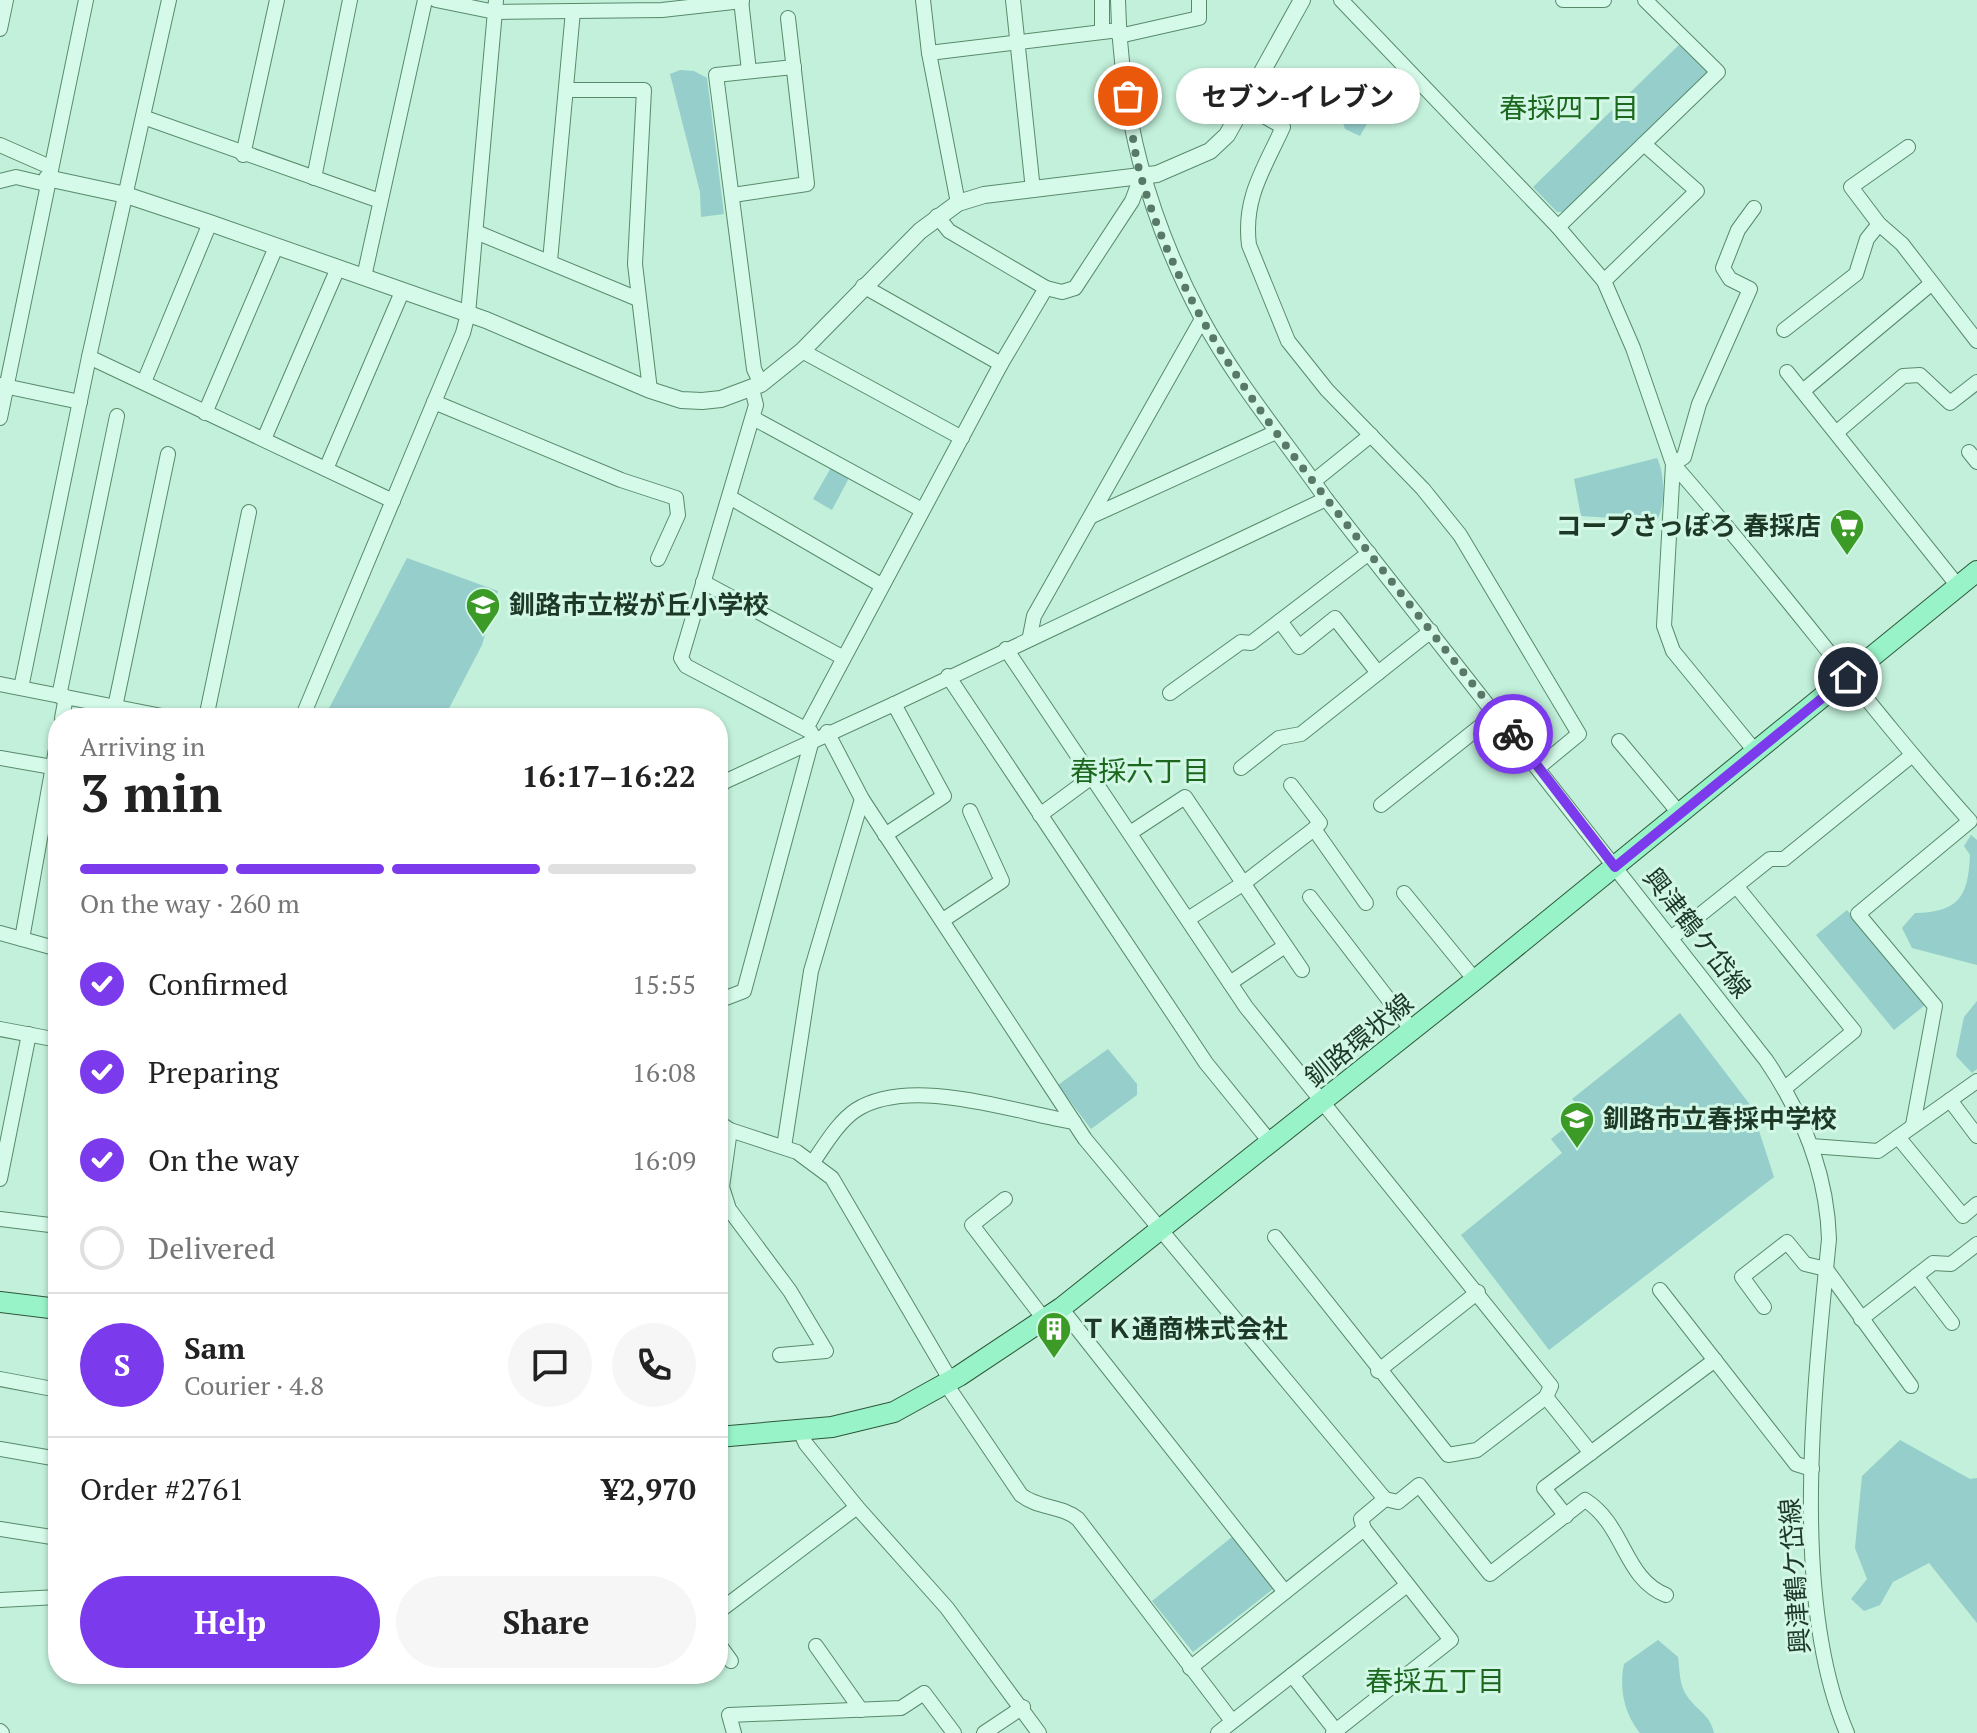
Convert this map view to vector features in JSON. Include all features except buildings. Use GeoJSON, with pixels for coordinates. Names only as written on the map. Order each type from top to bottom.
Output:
{"type":"FeatureCollection","features":[{"type":"Feature","properties":{"kind":"main road","name":"釧路環状線"},"geometry":{"type":"LineString","coordinates":[[728,1436],[869,1420],[915,1403],[1052,1313],[1161,1232],[1322,1103],[1977,571]]}},
{"type":"Feature","properties":{"kind":"main road"},"geometry":{"type":"LineString","coordinates":[[0,1302],[48,1308]]}},
{"type":"Feature","properties":{"kind":"street"},"geometry":{"type":"LineString","coordinates":[[0,26],[6,0]]}},
{"type":"Feature","properties":{"kind":"street"},"geometry":{"type":"LineString","coordinates":[[0,418],[3,386],[86,0]]}},
{"type":"Feature","properties":{"kind":"street"},"geometry":{"type":"LineString","coordinates":[[21,688],[89,357],[169,0]]}},
{"type":"Feature","properties":{"kind":"street"},"geometry":{"type":"LineString","coordinates":[[243,155],[277,0]]}},
{"type":"Feature","properties":{"kind":"street"},"geometry":{"type":"LineString","coordinates":[[314,178],[350,0]]}},
{"type":"Feature","properties":{"kind":"street"},"geometry":{"type":"LineString","coordinates":[[364,277],[425,0]]}},
{"type":"Feature","properties":{"kind":"street"},"geometry":{"type":"LineString","coordinates":[[436,0],[573,11],[742,1],[749,71]]}},
{"type":"Feature","properties":{"kind":"street"},"geometry":{"type":"LineString","coordinates":[[923,0],[929,53],[958,203]]}},
{"type":"Feature","properties":{"kind":"street"},"geometry":{"type":"LineString","coordinates":[[1013,0],[1033,190]]}},
{"type":"Feature","properties":{"kind":"street"},"geometry":{"type":"LineString","coordinates":[[1102,0],[1102,32]]}},
{"type":"Feature","properties":{"kind":"street","name":"興津鶴ケ岱線"},"geometry":{"type":"LineString","coordinates":[[1118,0],[1119,33],[1141,177],[1164,241],[1202,319],[1276,432],[1326,499],[1497,713],[1785,1088],[1811,1146],[1828,1213],[1812,1469],[1815,1585],[1823,1659],[1847,1733]]}},
{"type":"Feature","properties":{"kind":"street"},"geometry":{"type":"LineString","coordinates":[[929,53],[1102,32],[1119,33],[1199,18],[1199,0]]}},
{"type":"Feature","properties":{"kind":"street"},"geometry":{"type":"LineString","coordinates":[[0,181],[48,176],[126,195],[468,314],[650,390],[681,400],[702,401],[756,387],[802,351],[863,286],[937,216],[958,203],[984,195],[1141,177],[1210,151],[1227,135],[1302,0]]}},
{"type":"Feature","properties":{"kind":"street"},"geometry":{"type":"LineString","coordinates":[[1342,0],[1558,227],[1604,281],[1633,348],[1673,464],[1664,626],[1673,651],[1755,751]]}},
{"type":"Feature","properties":{"kind":"street"},"geometry":{"type":"LineString","coordinates":[[1563,0],[1604,0]]}},
{"type":"Feature","properties":{"kind":"street"},"geometry":{"type":"LineString","coordinates":[[1558,227],[1718,72],[1645,0]]}},
{"type":"Feature","properties":{"kind":"street"},"geometry":{"type":"LineString","coordinates":[[306,708],[468,314],[496,6]]}},
{"type":"Feature","properties":{"kind":"street"},"geometry":{"type":"LineString","coordinates":[[550,261],[573,11]]}},
{"type":"Feature","properties":{"kind":"street"},"geometry":{"type":"LineString","coordinates":[[733,195],[807,184],[788,18]]}},
{"type":"Feature","properties":{"kind":"street"},"geometry":{"type":"LineString","coordinates":[[794,67],[716,75],[733,195],[756,405],[731,498],[681,658],[686,666],[816,734],[943,920],[1074,1122],[1161,1232],[1172,1240],[1385,1499],[1398,1502],[1419,1485],[1490,1574],[1585,1500],[1596,1507],[1626,1547],[1643,1581],[1666,1595]]}},
{"type":"Feature","properties":{"kind":"street"},"geometry":{"type":"LineString","coordinates":[[566,90],[644,90],[635,264],[650,390]]}},
{"type":"Feature","properties":{"kind":"street"},"geometry":{"type":"LineString","coordinates":[[1245,105],[1283,127],[1247,206],[1249,245],[1288,341],[1317,378],[1423,489],[1460,535],[1579,734],[1539,767]]}},
{"type":"Feature","properties":{"kind":"street"},"geometry":{"type":"LineString","coordinates":[[143,117],[243,155],[380,201]]}},
{"type":"Feature","properties":{"kind":"street"},"geometry":{"type":"LineString","coordinates":[[1604,281],[1697,191],[1644,144]]}},
{"type":"Feature","properties":{"kind":"street"},"geometry":{"type":"LineString","coordinates":[[0,145],[48,176]]}},
{"type":"Feature","properties":{"kind":"street"},"geometry":{"type":"LineString","coordinates":[[1908,147],[1851,187],[1879,224],[1902,244],[1977,341]]}},
{"type":"Feature","properties":{"kind":"street"},"geometry":{"type":"LineString","coordinates":[[937,216],[949,231],[1046,288],[1062,292],[1075,288],[1132,201],[1141,177]]}},
{"type":"Feature","properties":{"kind":"street"},"geometry":{"type":"LineString","coordinates":[[1673,464],[1684,457],[1699,404],[1750,289],[1730,279],[1723,268],[1738,230],[1754,208]]}},
{"type":"Feature","properties":{"kind":"street"},"geometry":{"type":"LineString","coordinates":[[144,382],[210,223]]}},
{"type":"Feature","properties":{"kind":"street"},"geometry":{"type":"LineString","coordinates":[[1784,330],[1856,274],[1867,239],[1879,224]]}},
{"type":"Feature","properties":{"kind":"street"},"geometry":{"type":"LineString","coordinates":[[476,232],[638,299]]}},
{"type":"Feature","properties":{"kind":"street"},"geometry":{"type":"LineString","coordinates":[[205,413],[276,247]]}},
{"type":"Feature","properties":{"kind":"street"},"geometry":{"type":"LineString","coordinates":[[264,439],[338,268]]}},
{"type":"Feature","properties":{"kind":"street"},"geometry":{"type":"LineString","coordinates":[[1804,390],[1932,283]]}},
{"type":"Feature","properties":{"kind":"street"},"geometry":{"type":"LineString","coordinates":[[863,286],[1001,364]]}},
{"type":"Feature","properties":{"kind":"street"},"geometry":{"type":"LineString","coordinates":[[728,997],[744,991],[816,734],[842,657],[1001,364],[1046,288]]}},
{"type":"Feature","properties":{"kind":"street"},"geometry":{"type":"LineString","coordinates":[[326,469],[402,292]]}},
{"type":"Feature","properties":{"kind":"street"},"geometry":{"type":"LineString","coordinates":[[1030,636],[1034,616],[1202,319]]}},
{"type":"Feature","properties":{"kind":"street"},"geometry":{"type":"LineString","coordinates":[[802,351],[962,438]]}},
{"type":"Feature","properties":{"kind":"street"},"geometry":{"type":"LineString","coordinates":[[89,357],[393,501]]}},
{"type":"Feature","properties":{"kind":"street"},"geometry":{"type":"LineString","coordinates":[[1787,372],[1958,586]]}},
{"type":"Feature","properties":{"kind":"street"},"geometry":{"type":"LineString","coordinates":[[1837,432],[1903,376],[1920,375],[1950,403],[1977,382]]}},
{"type":"Feature","properties":{"kind":"street"},"geometry":{"type":"LineString","coordinates":[[3,386],[80,402]]}},
{"type":"Feature","properties":{"kind":"street"},"geometry":{"type":"LineString","coordinates":[[434,402],[621,480],[676,498],[678,515],[658,559]]}},
{"type":"Feature","properties":{"kind":"street"},"geometry":{"type":"LineString","coordinates":[[62,708],[117,416]]}},
{"type":"Feature","properties":{"kind":"street"},"geometry":{"type":"LineString","coordinates":[[753,418],[922,510]]}},
{"type":"Feature","properties":{"kind":"street"},"geometry":{"type":"LineString","coordinates":[[1092,516],[1276,432]]}},
{"type":"Feature","properties":{"kind":"street"},"geometry":{"type":"LineString","coordinates":[[1314,481],[1371,435]]}},
{"type":"Feature","properties":{"kind":"street"},"geometry":{"type":"LineString","coordinates":[[115,707],[168,454]]}},
{"type":"Feature","properties":{"kind":"street"},"geometry":{"type":"LineString","coordinates":[[1673,464],[1730,529],[1911,756],[1974,818],[1858,914],[1935,1006],[1913,1125]]}},
{"type":"Feature","properties":{"kind":"street"},"geometry":{"type":"LineString","coordinates":[[731,498],[881,585]]}},
{"type":"Feature","properties":{"kind":"street"},"geometry":{"type":"LineString","coordinates":[[728,780],[816,734],[894,704],[1030,636],[1326,499]]}},
{"type":"Feature","properties":{"kind":"street"},"geometry":{"type":"LineString","coordinates":[[208,708],[249,512]]}},
{"type":"Feature","properties":{"kind":"street"},"geometry":{"type":"LineString","coordinates":[[1170,693],[1241,642],[1251,643],[1369,553]]}},
{"type":"Feature","properties":{"kind":"street"},"geometry":{"type":"LineString","coordinates":[[703,582],[842,657]]}},
{"type":"Feature","properties":{"kind":"street"},"geometry":{"type":"LineString","coordinates":[[1280,621],[1299,647],[1335,618],[1378,673]]}},
{"type":"Feature","properties":{"kind":"street"},"geometry":{"type":"LineString","coordinates":[[1241,768],[1279,738],[1301,734],[1431,631]]}},
{"type":"Feature","properties":{"kind":"street"},"geometry":{"type":"LineString","coordinates":[[1006,649],[1230,983],[1322,1103],[1551,1386],[1546,1397],[1477,1450],[1448,1455],[1378,1371],[1275,1237]]}},
{"type":"Feature","properties":{"kind":"street"},"geometry":{"type":"LineString","coordinates":[[948,676],[1206,1063],[1271,1143]]}},
{"type":"Feature","properties":{"kind":"street"},"geometry":{"type":"LineString","coordinates":[[0,684],[120,708]]}},
{"type":"Feature","properties":{"kind":"street"},"geometry":{"type":"LineString","coordinates":[[885,835],[944,796],[894,704]]}},
{"type":"Feature","properties":{"kind":"street"},"geometry":{"type":"LineString","coordinates":[[1381,805],[1497,713]]}},
{"type":"Feature","properties":{"kind":"street"},"geometry":{"type":"LineString","coordinates":[[1619,741],[1680,814]]}},
{"type":"Feature","properties":{"kind":"street"},"geometry":{"type":"LineString","coordinates":[[1671,938],[1770,859],[1784,859],[1911,756]]}},
{"type":"Feature","properties":{"kind":"street"},"geometry":{"type":"LineString","coordinates":[[0,758],[48,767]]}},
{"type":"Feature","properties":{"kind":"street"},"geometry":{"type":"LineString","coordinates":[[1040,815],[1093,776]]}},
{"type":"Feature","properties":{"kind":"street"},"geometry":{"type":"LineString","coordinates":[[1188,919],[1244,883],[1320,823],[1291,785]]}},
{"type":"Feature","properties":{"kind":"street"},"geometry":{"type":"LineString","coordinates":[[1130,833],[1185,797],[1302,970]]}},
{"type":"Feature","properties":{"kind":"street"},"geometry":{"type":"LineString","coordinates":[[784,1147],[811,971],[862,799]]}},
{"type":"Feature","properties":{"kind":"street"},"geometry":{"type":"LineString","coordinates":[[22,939],[48,804]]}},
{"type":"Feature","properties":{"kind":"street"},"geometry":{"type":"LineString","coordinates":[[943,920],[1002,881],[970,811]]}},
{"type":"Feature","properties":{"kind":"street"},"geometry":{"type":"LineString","coordinates":[[1314,829],[1366,903]]}},
{"type":"Feature","properties":{"kind":"street"},"geometry":{"type":"LineString","coordinates":[[1737,887],[1854,1031],[1785,1088]]}},
{"type":"Feature","properties":{"kind":"street"},"geometry":{"type":"LineString","coordinates":[[1404,893],[1475,980]]}},
{"type":"Feature","properties":{"kind":"street"},"geometry":{"type":"LineString","coordinates":[[1310,897],[1412,1030]]}},
{"type":"Feature","properties":{"kind":"street"},"geometry":{"type":"LineString","coordinates":[[0,933],[48,946]]}},
{"type":"Feature","properties":{"kind":"street"},"geometry":{"type":"LineString","coordinates":[[1230,983],[1285,946]]}},
{"type":"Feature","properties":{"kind":"street"},"geometry":{"type":"LineString","coordinates":[[0,1029],[48,1038]]}},
{"type":"Feature","properties":{"kind":"street"},"geometry":{"type":"LineString","coordinates":[[0,1179],[29,1034]]}},
{"type":"Feature","properties":{"kind":"street"},"geometry":{"type":"LineString","coordinates":[[1811,1146],[1878,1151],[1977,1081]]}},
{"type":"Feature","properties":{"kind":"street"},"geometry":{"type":"LineString","coordinates":[[813,1162],[845,1119],[857,1110],[897,1095],[942,1096],[1074,1122]]}},
{"type":"Feature","properties":{"kind":"street"},"geometry":{"type":"LineString","coordinates":[[1950,1100],[1977,1136]]}},
{"type":"Feature","properties":{"kind":"street"},"geometry":{"type":"LineString","coordinates":[[728,1127],[784,1147],[813,1162],[832,1178],[948,1382],[1021,1495],[1033,1505],[1069,1511],[1078,1519],[1232,1721]]}},
{"type":"Feature","properties":{"kind":"street"},"geometry":{"type":"LineString","coordinates":[[1898,1137],[1963,1216],[1977,1204]]}},
{"type":"Feature","properties":{"kind":"street"},"geometry":{"type":"LineString","coordinates":[[1005,1199],[972,1225],[1052,1313],[1285,1592]]}},
{"type":"Feature","properties":{"kind":"street"},"geometry":{"type":"LineString","coordinates":[[728,1206],[790,1291],[826,1351],[780,1355]]}},
{"type":"Feature","properties":{"kind":"street"},"geometry":{"type":"LineString","coordinates":[[0,1219],[48,1222]]}},
{"type":"Feature","properties":{"kind":"street"},"geometry":{"type":"LineString","coordinates":[[1764,1307],[1742,1277],[1787,1242],[1805,1264],[1826,1269],[1911,1386]]}},
{"type":"Feature","properties":{"kind":"street"},"geometry":{"type":"LineString","coordinates":[[1861,1319],[1933,1263],[1951,1264],[1976,1246]]}},
{"type":"Feature","properties":{"kind":"street"},"geometry":{"type":"LineString","coordinates":[[1916,1276],[1952,1323]]}},
{"type":"Feature","properties":{"kind":"street"},"geometry":{"type":"LineString","coordinates":[[1660,1290],[1796,1464],[1812,1469]]}},
{"type":"Feature","properties":{"kind":"street"},"geometry":{"type":"LineString","coordinates":[[1378,1371],[1478,1292]]}},
{"type":"Feature","properties":{"kind":"street"},"geometry":{"type":"LineString","coordinates":[[1566,1516],[1544,1488],[1715,1360]]}},
{"type":"Feature","properties":{"kind":"street"},"geometry":{"type":"LineString","coordinates":[[0,1379],[48,1388]]}},
{"type":"Feature","properties":{"kind":"street"},"geometry":{"type":"LineString","coordinates":[[1546,1397],[1591,1453]]}},
{"type":"Feature","properties":{"kind":"street"},"geometry":{"type":"LineString","coordinates":[[799,1429],[806,1444],[857,1507],[947,1608],[1023,1707],[1039,1733]]}},
{"type":"Feature","properties":{"kind":"street"},"geometry":{"type":"LineString","coordinates":[[0,1449],[48,1457]]}},
{"type":"Feature","properties":{"kind":"street"},"geometry":{"type":"LineString","coordinates":[[1292,1675],[1335,1732],[1451,1640],[1364,1529],[1361,1519],[1385,1499]]}},
{"type":"Feature","properties":{"kind":"street"},"geometry":{"type":"LineString","coordinates":[[728,1604],[857,1507]]}},
{"type":"Feature","properties":{"kind":"street"},"geometry":{"type":"LineString","coordinates":[[0,1529],[48,1536]]}},
{"type":"Feature","properties":{"kind":"street"},"geometry":{"type":"LineString","coordinates":[[1190,1668],[1364,1529]]}},
{"type":"Feature","properties":{"kind":"street"},"geometry":{"type":"LineString","coordinates":[[1218,1733],[1407,1585]]}},
{"type":"Feature","properties":{"kind":"street"},"geometry":{"type":"LineString","coordinates":[[0,1600],[48,1598]]}},
{"type":"Feature","properties":{"kind":"street"},"geometry":{"type":"LineString","coordinates":[[816,1646],[861,1710]]}},
{"type":"Feature","properties":{"kind":"street"},"geometry":{"type":"LineString","coordinates":[[728,1657],[731,1661]]}},
{"type":"Feature","properties":{"kind":"street"},"geometry":{"type":"LineString","coordinates":[[734,1733],[729,1715],[901,1708],[924,1693],[954,1733]]}},
{"type":"Feature","properties":{"kind":"street"},"geometry":{"type":"LineString","coordinates":[[984,1733],[1023,1707]]}},
{"type":"Feature","properties":{"kind":"shaded area"},"geometry":{"type":"Polygon","coordinates":[[[1682,42],[1706,67],[1707,75],[1565,212],[1557,212],[1533,187],[1682,42]]]}},
{"type":"Feature","properties":{"kind":"shaded area"},"geometry":{"type":"Polygon","coordinates":[[[1378,68],[1394,76],[1360,136],[1345,129],[1343,123],[1369,76],[1378,68]]]}},
{"type":"Feature","properties":{"kind":"shaded area"},"geometry":{"type":"Polygon","coordinates":[[[680,70],[694,71],[707,78],[724,214],[701,217],[700,192],[670,74],[680,70]]]}},
{"type":"Feature","properties":{"kind":"shaded area"},"geometry":{"type":"Polygon","coordinates":[[[1657,458],[1663,490],[1662,508],[1656,521],[1581,516],[1574,479],[1657,458]]]}},
{"type":"Feature","properties":{"kind":"shaded area"},"geometry":{"type":"Polygon","coordinates":[[[832,466],[850,476],[832,510],[813,499],[832,466]]]}},
{"type":"Feature","properties":{"kind":"shaded area"},"geometry":{"type":"Polygon","coordinates":[[[407,558],[498,591],[482,645],[449,708],[329,708],[407,558]]]}},
{"type":"Feature","properties":{"kind":"shaded area"},"geometry":{"type":"Polygon","coordinates":[[[1971,835],[1977,840],[1977,965],[1912,948],[1902,928],[1915,913],[1942,909],[1959,899],[1969,869],[1970,855],[1964,846],[1971,835]]]}},
{"type":"Feature","properties":{"kind":"shaded area"},"geometry":{"type":"Polygon","coordinates":[[[1847,910],[1925,1005],[1894,1030],[1816,935],[1847,910]]]}},
{"type":"Feature","properties":{"kind":"shaded area"},"geometry":{"type":"Polygon","coordinates":[[[1977,1001],[1977,1069],[1972,1073],[1956,1056],[1964,1017],[1977,1001]]]}},
{"type":"Feature","properties":{"kind":"shaded area"},"geometry":{"type":"Polygon","coordinates":[[[1680,1013],[1751,1106],[1774,1177],[1549,1350],[1461,1235],[1562,1153],[1551,1139],[1585,1112],[1572,1099],[1680,1013]]]}},
{"type":"Feature","properties":{"kind":"shaded area"},"geometry":{"type":"Polygon","coordinates":[[[1108,1049],[1137,1084],[1137,1095],[1091,1129],[1058,1085],[1108,1049]]]}},
{"type":"Feature","properties":{"kind":"shaded area"},"geometry":{"type":"Polygon","coordinates":[[[1900,1440],[1970,1479],[1977,1478],[1977,1623],[1929,1563],[1893,1582],[1880,1605],[1864,1611],[1851,1599],[1867,1579],[1855,1548],[1862,1476],[1900,1440]]]}},
{"type":"Feature","properties":{"kind":"shaded area"},"geometry":{"type":"Polygon","coordinates":[[[1232,1537],[1273,1589],[1193,1652],[1152,1601],[1232,1537]]]}},
{"type":"Feature","properties":{"kind":"shaded area"},"geometry":{"type":"Polygon","coordinates":[[[1658,1640],[1678,1657],[1684,1692],[1706,1717],[1714,1733],[1640,1733],[1630,1717],[1624,1700],[1624,1664],[1658,1640]]]}},
{"type":"Feature","properties":{"kind":"way so far"},"geometry":{"type":"LineString","coordinates":[[1128,96],[1141,177],[1164,241],[1202,319],[1276,432],[1326,499],[1513,734]]}},
{"type":"Feature","properties":{"kind":"place","name":"セブン-イレブン"},"geometry":{"type":"Point","coordinates":[1128,96]}},
{"type":"Feature","properties":{"kind":"place","name":"コープさっぽろ 春採店"},"geometry":{"type":"Point","coordinates":[1847,557]}},
{"type":"Feature","properties":{"kind":"place","name":"釧路市立桜が丘小学校"},"geometry":{"type":"Point","coordinates":[483,636]}},
{"type":"Feature","properties":{"kind":"place","name":"釧路市立春採中学校"},"geometry":{"type":"Point","coordinates":[1577,1150]}},
{"type":"Feature","properties":{"kind":"place","name":"ＴＫ通商株式会社"},"geometry":{"type":"Point","coordinates":[1054,1360]}},
{"type":"Feature","properties":{"kind":"district","name":"春採四丁目"},"geometry":{"type":"Point","coordinates":[1569,108]}},
{"type":"Feature","properties":{"kind":"district","name":"春採六丁目"},"geometry":{"type":"Point","coordinates":[1140,771]}},
{"type":"Feature","properties":{"kind":"district","name":"春採五丁目"},"geometry":{"type":"Point","coordinates":[1435,1681]}},
{"type":"Feature","properties":{"kind":"route"},"geometry":{"type":"LineString","coordinates":[[1513,734],[1615,867],[1848,677]]}}]}
